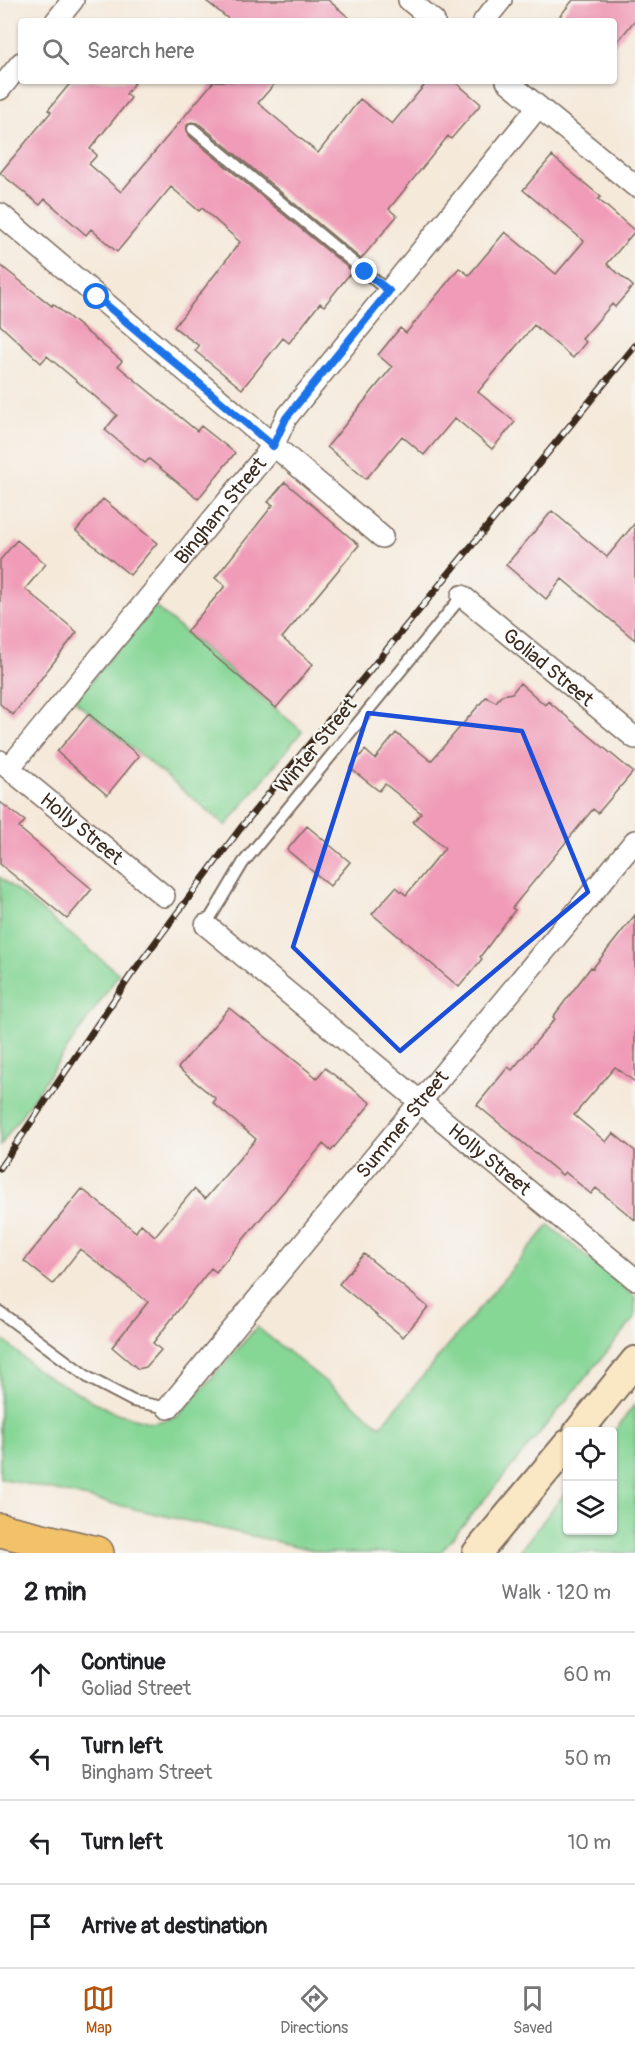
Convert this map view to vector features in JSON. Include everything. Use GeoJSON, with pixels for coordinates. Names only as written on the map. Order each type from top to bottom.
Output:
{"type":"FeatureCollection","features":[{"type":"Feature","properties":{"kind":"highway"},"geometry":{"type":"LineString","coordinates":[[0,1530],[97,1553]]}},
{"type":"Feature","properties":{"kind":"main road"},"geometry":{"type":"LineString","coordinates":[[581,1427],[635,1361]]}},
{"type":"Feature","properties":{"kind":"main road"},"geometry":{"type":"LineString","coordinates":[[477,1553],[563,1449]]}},
{"type":"Feature","properties":{"kind":"street"},"geometry":{"type":"LineString","coordinates":[[58,18],[73,0]]}},
{"type":"Feature","properties":{"kind":"street"},"geometry":{"type":"LineString","coordinates":[[408,0],[430,18]]}},
{"type":"Feature","properties":{"kind":"street"},"geometry":{"type":"LineString","coordinates":[[486,18],[501,0]]}},
{"type":"Feature","properties":{"kind":"street"},"geometry":{"type":"LineString","coordinates":[[0,89],[18,67]]}},
{"type":"Feature","properties":{"kind":"street"},"geometry":{"type":"LineString","coordinates":[[511,84],[635,186]]}},
{"type":"Feature","properties":{"kind":"street","name":"Bingham Street"},"geometry":{"type":"LineString","coordinates":[[4,765],[273,446],[286,418],[538,107]]}},
{"type":"Feature","properties":{"kind":"street"},"geometry":{"type":"LineString","coordinates":[[0,214],[382,537]]}},
{"type":"Feature","properties":{"kind":"street","name":"Goliad Street"},"geometry":{"type":"LineString","coordinates":[[462,596],[635,738]]}},
{"type":"Feature","properties":{"kind":"street","name":"Holly Street"},"geometry":{"type":"LineString","coordinates":[[4,765],[164,896]]}},
{"type":"Feature","properties":{"kind":"street","name":"Summer Street"},"geometry":{"type":"LineString","coordinates":[[168,1408],[635,841]]}},
{"type":"Feature","properties":{"kind":"street","name":"Holly Street"},"geometry":{"type":"LineString","coordinates":[[206,926],[635,1279]]}},
{"type":"Feature","properties":{"kind":"lane"},"geometry":{"type":"LineString","coordinates":[[193,129],[389,291]]}},
{"type":"Feature","properties":{"kind":"lane","name":"Winter Street"},"geometry":{"type":"LineString","coordinates":[[206,926],[243,863],[462,596]]}},
{"type":"Feature","properties":{"kind":"lane"},"geometry":{"type":"LineString","coordinates":[[0,1312],[89,1378],[133,1401],[168,1408]]}},
{"type":"Feature","properties":{"kind":"highlighted area"},"geometry":{"type":"Polygon","coordinates":[[[368,713],[522,731],[588,892],[400,1051],[293,947],[368,713]]]}},
{"type":"Feature","properties":{"kind":"green space"},"geometry":{"type":"Polygon","coordinates":[[[153,605],[302,731],[226,826],[75,701],[153,605]]]}},
{"type":"Feature","properties":{"kind":"green space"},"geometry":{"type":"Polygon","coordinates":[[[0,877],[119,974],[0,1146],[0,877]]]}},
{"type":"Feature","properties":{"kind":"green space"},"geometry":{"type":"Polygon","coordinates":[[[549,1225],[635,1297],[635,1318],[440,1553],[326,1553],[0,1478],[0,1337],[38,1371],[113,1412],[152,1423],[177,1417],[257,1327],[381,1426],[549,1225]]]}},
{"type":"Feature","properties":{"kind":"green space"},"geometry":{"type":"Polygon","coordinates":[[[635,1404],[635,1553],[518,1553],[563,1495],[563,1535],[617,1535],[617,1428],[635,1404]]]}},
{"type":"Feature","properties":{"kind":"building"},"geometry":{"type":"Polygon","coordinates":[[[205,0],[328,0],[349,18],[227,18],[205,0]]]}},
{"type":"Feature","properties":{"kind":"building"},"geometry":{"type":"Polygon","coordinates":[[[573,0],[635,0],[635,20],[617,42],[617,18],[558,18],[573,0]]]}},
{"type":"Feature","properties":{"kind":"building"},"geometry":{"type":"Polygon","coordinates":[[[70,84],[134,84],[126,94],[131,98],[90,149],[97,155],[89,164],[121,192],[211,84],[274,84],[258,103],[318,153],[360,99],[392,124],[425,84],[458,84],[481,104],[451,139],[448,136],[389,209],[397,216],[361,259],[198,123],[191,122],[187,125],[188,135],[352,271],[324,306],[320,303],[289,343],[283,338],[242,389],[195,351],[199,346],[174,327],[240,242],[202,208],[199,211],[171,187],[117,252],[91,229],[86,235],[45,199],[40,205],[0,173],[51,112],[48,110],[70,84]]]}},
{"type":"Feature","properties":{"kind":"building"},"geometry":{"type":"Polygon","coordinates":[[[552,156],[601,197],[598,199],[635,231],[607,264],[633,286],[615,307],[612,304],[582,339],[586,342],[573,358],[534,325],[478,392],[515,422],[492,449],[455,418],[424,455],[402,436],[366,479],[327,447],[392,367],[378,355],[400,328],[406,333],[459,268],[469,275],[505,232],[556,274],[584,241],[523,190],[552,156]]]}},
{"type":"Feature","properties":{"kind":"building"},"geometry":{"type":"Polygon","coordinates":[[[0,265],[52,306],[53,304],[122,361],[118,366],[197,431],[201,426],[235,453],[198,499],[149,459],[145,463],[105,430],[117,415],[47,356],[41,363],[0,325],[0,265]]]}},
{"type":"Feature","properties":{"kind":"building"},"geometry":{"type":"Polygon","coordinates":[[[285,482],[359,545],[282,638],[313,664],[276,708],[186,632],[225,586],[215,578],[273,505],[268,502],[285,482]]]}},
{"type":"Feature","properties":{"kind":"building"},"geometry":{"type":"Polygon","coordinates":[[[103,499],[157,543],[130,575],[76,531],[103,499]]]}},
{"type":"Feature","properties":{"kind":"building"},"geometry":{"type":"Polygon","coordinates":[[[552,511],[607,557],[635,523],[635,640],[562,579],[546,599],[506,565],[552,511]]]}},
{"type":"Feature","properties":{"kind":"building"},"geometry":{"type":"Polygon","coordinates":[[[17,540],[46,564],[25,589],[77,632],[13,715],[0,704],[0,560],[17,540]]]}},
{"type":"Feature","properties":{"kind":"building"},"geometry":{"type":"Polygon","coordinates":[[[520,683],[545,705],[548,701],[633,772],[598,813],[593,809],[512,908],[515,910],[480,957],[482,959],[459,987],[372,914],[396,887],[406,895],[445,848],[413,822],[421,813],[385,784],[379,791],[350,768],[365,750],[375,759],[396,733],[431,761],[486,697],[496,702],[502,695],[512,693],[520,683]]]}},
{"type":"Feature","properties":{"kind":"building"},"geometry":{"type":"Polygon","coordinates":[[[89,714],[139,756],[107,795],[57,752],[89,714]]]}},
{"type":"Feature","properties":{"kind":"building"},"geometry":{"type":"Polygon","coordinates":[[[0,802],[25,821],[19,828],[92,889],[67,919],[0,864],[0,802]]]}},
{"type":"Feature","properties":{"kind":"building"},"geometry":{"type":"Polygon","coordinates":[[[307,826],[350,862],[330,886],[287,850],[307,826]]]}},
{"type":"Feature","properties":{"kind":"building"},"geometry":{"type":"Polygon","coordinates":[[[635,915],[635,1082],[615,1067],[574,1115],[606,1142],[613,1133],[635,1151],[635,1220],[596,1188],[591,1194],[565,1172],[562,1175],[477,1105],[508,1067],[512,1070],[555,1019],[553,1017],[591,967],[593,968],[635,915]]]}},
{"type":"Feature","properties":{"kind":"building"},"geometry":{"type":"Polygon","coordinates":[[[229,1008],[317,1078],[325,1068],[371,1103],[331,1151],[323,1144],[216,1272],[211,1268],[153,1343],[161,1350],[146,1367],[138,1369],[112,1347],[148,1302],[80,1249],[53,1284],[24,1261],[82,1189],[136,1232],[141,1224],[155,1236],[194,1189],[205,1199],[256,1139],[213,1103],[216,1099],[178,1068],[229,1008]]]}},
{"type":"Feature","properties":{"kind":"building"},"geometry":{"type":"Polygon","coordinates":[[[364,1254],[428,1307],[403,1337],[339,1284],[364,1254]]]}},
{"type":"Feature","properties":{"kind":"railway"},"geometry":{"type":"LineString","coordinates":[[0,1168],[131,975],[240,829],[635,346]]}},
{"type":"Feature","properties":{"kind":"route"},"geometry":{"type":"LineString","coordinates":[[97,297],[273,446],[286,418],[389,291],[365,272]]}}]}
